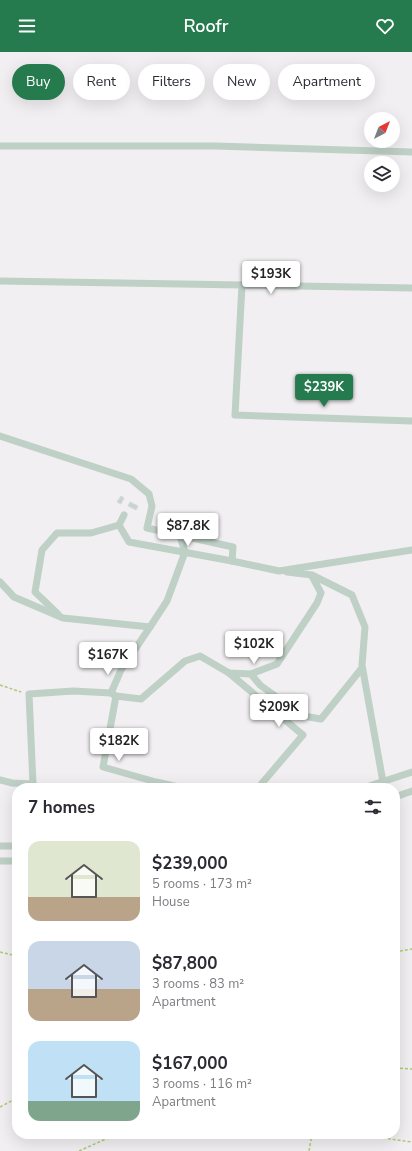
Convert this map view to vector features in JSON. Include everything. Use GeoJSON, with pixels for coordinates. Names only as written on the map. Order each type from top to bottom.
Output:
{"type":"FeatureCollection","features":[{"type":"Feature","properties":{"kind":"street"},"geometry":{"type":"LineString","coordinates":[[0,146],[215,146],[412,152]]}},
{"type":"Feature","properties":{"kind":"street"},"geometry":{"type":"LineString","coordinates":[[0,281],[412,288]]}},
{"type":"Feature","properties":{"kind":"street"},"geometry":{"type":"LineString","coordinates":[[242,285],[235,415],[412,421]]}},
{"type":"Feature","properties":{"kind":"street"},"geometry":{"type":"LineString","coordinates":[[0,436],[131,479],[149,494],[152,506],[147,528],[233,547],[232,561]]}},
{"type":"Feature","properties":{"kind":"street"},"geometry":{"type":"LineString","coordinates":[[63,618],[35,592],[42,550],[57,533],[91,533],[119,525],[124,515]]}},
{"type":"Feature","properties":{"kind":"street"},"geometry":{"type":"LineString","coordinates":[[119,525],[129,542],[279,571],[312,575],[352,595],[365,627],[362,668],[383,782]]}},
{"type":"Feature","properties":{"kind":"street"},"geometry":{"type":"LineString","coordinates":[[148,783],[103,767],[113,695],[121,670],[167,601],[185,552],[180,536]]}},
{"type":"Feature","properties":{"kind":"street"},"geometry":{"type":"LineString","coordinates":[[279,571],[412,550]]}},
{"type":"Feature","properties":{"kind":"street"},"geometry":{"type":"LineString","coordinates":[[228,673],[251,674],[277,664],[322,592],[312,575]]}},
{"type":"Feature","properties":{"kind":"street"},"geometry":{"type":"LineString","coordinates":[[0,582],[14,597],[63,618],[150,627]]}},
{"type":"Feature","properties":{"kind":"street"},"geometry":{"type":"LineString","coordinates":[[35,783],[29,694],[73,691],[141,699],[185,661],[200,656],[228,673],[303,735],[262,783]]}},
{"type":"Feature","properties":{"kind":"street"},"geometry":{"type":"LineString","coordinates":[[251,674],[260,685],[303,716],[321,719],[362,668]]}},
{"type":"Feature","properties":{"kind":"street"},"geometry":{"type":"LineString","coordinates":[[380,783],[412,772]]}},
{"type":"Feature","properties":{"kind":"street"},"geometry":{"type":"LineString","coordinates":[[0,780],[12,783]]}},
{"type":"Feature","properties":{"kind":"street"},"geometry":{"type":"LineString","coordinates":[[400,795],[412,791]]}},
{"type":"Feature","properties":{"kind":"street"},"geometry":{"type":"LineString","coordinates":[[0,846],[12,846]]}},
{"type":"Feature","properties":{"kind":"street"},"geometry":{"type":"LineString","coordinates":[[0,861],[12,861]]}},
{"type":"Feature","properties":{"kind":"path"},"geometry":{"type":"LineString","coordinates":[[0,686],[29,694]]}},
{"type":"Feature","properties":{"kind":"path"},"geometry":{"type":"LineString","coordinates":[[400,951],[412,949]]}},
{"type":"Feature","properties":{"kind":"path"},"geometry":{"type":"LineString","coordinates":[[0,952],[12,955]]}},
{"type":"Feature","properties":{"kind":"path"},"geometry":{"type":"LineString","coordinates":[[400,1068],[412,1069]]}},
{"type":"Feature","properties":{"kind":"path"},"geometry":{"type":"LineString","coordinates":[[0,1107],[12,1101]]}},
{"type":"Feature","properties":{"kind":"path"},"geometry":{"type":"LineString","coordinates":[[79,1151],[106,1139]]}},
{"type":"Feature","properties":{"kind":"path"},"geometry":{"type":"LineString","coordinates":[[309,1151],[311,1139]]}},
{"type":"Feature","properties":{"kind":"path"},"geometry":{"type":"LineString","coordinates":[[390,1139],[412,1142]]}},
{"type":"Feature","properties":{"kind":"building"},"geometry":{"type":"Polygon","coordinates":[[[121,496],[124,498],[121,504],[117,502],[121,496]]]}},
{"type":"Feature","properties":{"kind":"building"},"geometry":{"type":"Polygon","coordinates":[[[130,502],[138,506],[136,510],[128,506],[130,502]]]}}]}
